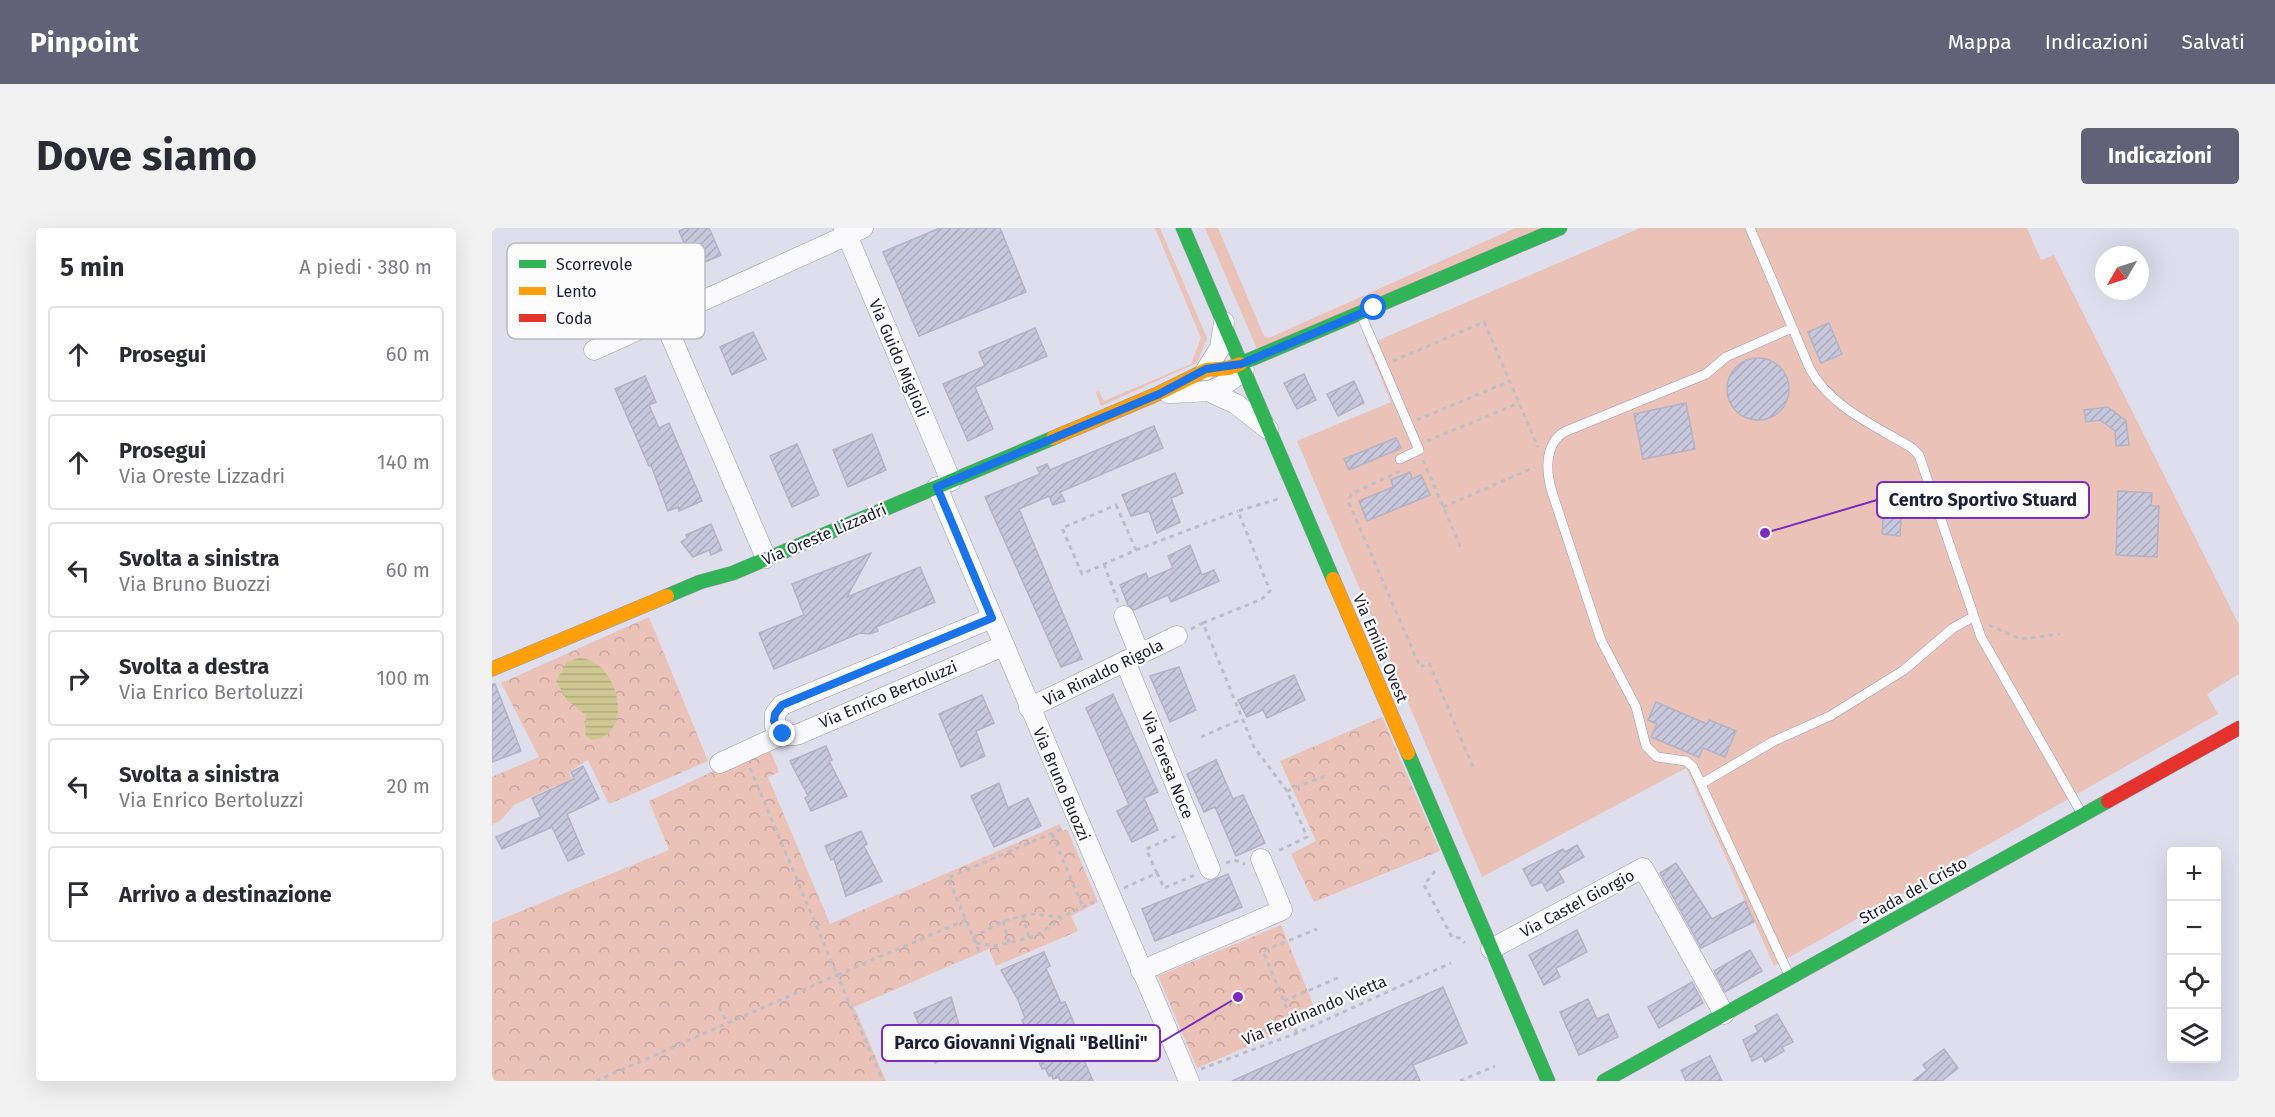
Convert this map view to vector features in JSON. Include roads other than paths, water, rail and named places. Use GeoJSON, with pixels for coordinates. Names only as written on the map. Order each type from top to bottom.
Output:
{"type":"FeatureCollection","features":[{"type":"Feature","properties":{"kind":"street","name":"Via Emilia Ovest"},"geometry":{"type":"LineString","coordinates":[[1184,228],[1548,1081]]}},
{"type":"Feature","properties":{"kind":"street","name":"Via Oreste Lizzadri"},"geometry":{"type":"LineString","coordinates":[[492,669],[704,580],[733,573],[1155,395],[1206,369],[1243,366],[1560,228]]}},
{"type":"Feature","properties":{"kind":"street"},"geometry":{"type":"LineString","coordinates":[[705,298],[851,230]]}},
{"type":"Feature","properties":{"kind":"street","name":"Via Guido Miglioli"},"geometry":{"type":"LineString","coordinates":[[851,230],[944,484]]}},
{"type":"Feature","properties":{"kind":"street"},"geometry":{"type":"LineString","coordinates":[[1206,369],[1220,348],[1224,322]]}},
{"type":"Feature","properties":{"kind":"street"},"geometry":{"type":"LineString","coordinates":[[594,350],[618,339]]}},
{"type":"Feature","properties":{"kind":"street"},"geometry":{"type":"LineString","coordinates":[[672,339],[766,558]]}},
{"type":"Feature","properties":{"kind":"street"},"geometry":{"type":"LineString","coordinates":[[1210,392],[1224,387],[1243,366]]}},
{"type":"Feature","properties":{"kind":"street","name":"Via Oreste Lizzadri"},"geometry":{"type":"LineString","coordinates":[[1155,395],[1189,391],[1210,392],[1242,408],[1266,428],[1272,437]]}},
{"type":"Feature","properties":{"kind":"street","name":"Via Bruno Buozzi"},"geometry":{"type":"LineString","coordinates":[[944,484],[1003,646],[1187,1078]]}},
{"type":"Feature","properties":{"kind":"street","name":"Via Teresa Noce"},"geometry":{"type":"LineString","coordinates":[[1124,616],[1133,658],[1200,869]]}},
{"type":"Feature","properties":{"kind":"street","name":"Via Enrico Bertoluzzi"},"geometry":{"type":"LineString","coordinates":[[992,618],[782,705],[775,714],[774,721],[783,734],[799,734],[1003,646]]}},
{"type":"Feature","properties":{"kind":"street","name":"Via Rinaldo Rigola"},"geometry":{"type":"LineString","coordinates":[[1029,708],[1177,636]]}},
{"type":"Feature","properties":{"kind":"street","name":"Strada del Cristo"},"geometry":{"type":"LineString","coordinates":[[1604,1081],[2239,728]]}},
{"type":"Feature","properties":{"kind":"street"},"geometry":{"type":"LineString","coordinates":[[720,763],[783,734]]}},
{"type":"Feature","properties":{"kind":"street"},"geometry":{"type":"LineString","coordinates":[[1141,971],[1282,910],[1261,859]]}},
{"type":"Feature","properties":{"kind":"street","name":"Via Castel Giorgio"},"geometry":{"type":"LineString","coordinates":[[1491,949],[1643,868],[1724,1014]]}},
{"type":"Feature","properties":{"kind":"lane"},"geometry":{"type":"LineString","coordinates":[[1750,228],[1810,369],[1826,393],[1919,455],[1974,620],[1985,644],[2082,814]]}},
{"type":"Feature","properties":{"kind":"lane"},"geometry":{"type":"LineString","coordinates":[[1360,314],[1418,448],[1400,459]]}},
{"type":"Feature","properties":{"kind":"lane"},"geometry":{"type":"LineString","coordinates":[[1790,977],[1701,784],[1689,763],[1657,757],[1646,746],[1632,698],[1601,640],[1548,474],[1549,453],[1556,438],[1564,432],[1706,374],[1726,357],[1792,328]]}},
{"type":"Feature","properties":{"kind":"lane"},"geometry":{"type":"LineString","coordinates":[[1701,784],[1765,745],[1839,711],[1904,670],[1953,628],[1974,620]]}},
{"type":"Feature","properties":{"kind":"place","name":"Centro Sportivo Stuard"},"geometry":{"type":"Point","coordinates":[1765,533]}},
{"type":"Feature","properties":{"kind":"place","name":"Parco Giovanni Vignali \"Bellini\""},"geometry":{"type":"Point","coordinates":[1238,997]}}]}
